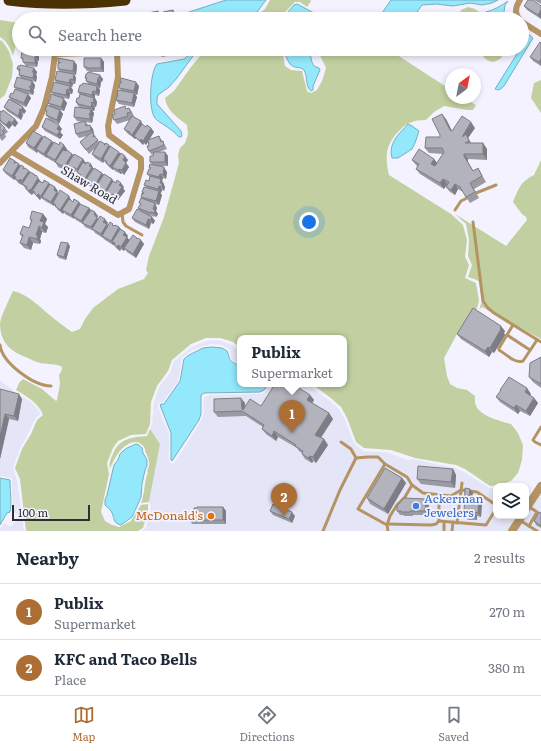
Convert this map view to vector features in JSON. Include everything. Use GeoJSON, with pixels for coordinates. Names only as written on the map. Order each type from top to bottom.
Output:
{"type":"FeatureCollection","features":[{"type":"Feature","properties":{"kind":"highway"},"geometry":{"type":"LineString","coordinates":[[9,0],[67,4],[125,0]]}},
{"type":"Feature","properties":{"kind":"street"},"geometry":{"type":"LineString","coordinates":[[516,12],[520,0]]}},
{"type":"Feature","properties":{"kind":"street"},"geometry":{"type":"LineString","coordinates":[[529,26],[541,34]]}},
{"type":"Feature","properties":{"kind":"street"},"geometry":{"type":"LineString","coordinates":[[0,163],[36,126],[44,108],[52,77],[55,56]]}},
{"type":"Feature","properties":{"kind":"street","name":"Shaw Road"},"geometry":{"type":"LineString","coordinates":[[12,152],[118,215],[129,209],[141,169],[141,159],[109,135],[108,126],[118,77],[117,56]]}},
{"type":"Feature","properties":{"kind":"street"},"geometry":{"type":"LineString","coordinates":[[529,505],[541,486]]}},
{"type":"Feature","properties":{"kind":"street"},"geometry":{"type":"LineString","coordinates":[[512,531],[517,519]]}},
{"type":"Feature","properties":{"kind":"lane"},"geometry":{"type":"LineString","coordinates":[[476,193],[496,185]]}},
{"type":"Feature","properties":{"kind":"lane"},"geometry":{"type":"LineString","coordinates":[[455,210],[461,201],[467,198]]}},
{"type":"Feature","properties":{"kind":"lane"},"geometry":{"type":"LineString","coordinates":[[122,213],[123,222],[126,226],[142,235]]}},
{"type":"Feature","properties":{"kind":"lane"},"geometry":{"type":"LineString","coordinates":[[473,222],[483,301],[488,308],[541,342]]}},
{"type":"Feature","properties":{"kind":"lane"},"geometry":{"type":"LineString","coordinates":[[513,325],[499,347],[499,350],[516,361],[523,361],[537,340]]}},
{"type":"Feature","properties":{"kind":"lane"},"geometry":{"type":"LineString","coordinates":[[506,335],[530,350]]}},
{"type":"Feature","properties":{"kind":"lane"},"geometry":{"type":"LineString","coordinates":[[0,345],[6,360],[14,367],[39,383],[51,386]]}},
{"type":"Feature","properties":{"kind":"lane"},"geometry":{"type":"LineString","coordinates":[[541,427],[534,440],[541,445]]}},
{"type":"Feature","properties":{"kind":"lane"},"geometry":{"type":"LineString","coordinates":[[341,442],[351,450],[356,458]]}},
{"type":"Feature","properties":{"kind":"lane"},"geometry":{"type":"LineString","coordinates":[[356,458],[368,456],[378,457],[385,464],[407,477],[412,485],[423,493],[451,496],[461,490],[477,492],[493,503]]}},
{"type":"Feature","properties":{"kind":"lane"},"geometry":{"type":"LineString","coordinates":[[323,531],[340,490],[356,458]]}},
{"type":"Feature","properties":{"kind":"lane"},"geometry":{"type":"LineString","coordinates":[[385,464],[358,508],[388,524],[431,525],[436,524],[439,521],[486,525],[493,514]]}},
{"type":"Feature","properties":{"kind":"lane"},"geometry":{"type":"LineString","coordinates":[[457,523],[462,483]]}},
{"type":"Feature","properties":{"kind":"lane"},"geometry":{"type":"LineString","coordinates":[[388,531],[390,516],[412,485]]}},
{"type":"Feature","properties":{"kind":"lane"},"geometry":{"type":"LineString","coordinates":[[438,494],[439,521]]}},
{"type":"Feature","properties":{"kind":"lane"},"geometry":{"type":"LineString","coordinates":[[529,509],[537,512],[529,526]]}},
{"type":"Feature","properties":{"kind":"lane"},"geometry":{"type":"LineString","coordinates":[[520,519],[537,531]]}},
{"type":"Feature","properties":{"kind":"lane"},"geometry":{"type":"LineString","coordinates":[[444,522],[444,531]]}},
{"type":"Feature","properties":{"kind":"lane"},"geometry":{"type":"LineString","coordinates":[[452,522],[452,531]]}},
{"type":"Feature","properties":{"kind":"shaded area"},"geometry":{"type":"Polygon","coordinates":[[[219,340],[237,349],[237,362],[232,360],[229,349],[222,345],[212,344],[193,350],[182,358],[178,381],[163,402],[158,404],[169,434],[169,461],[171,463],[174,464],[201,421],[204,412],[204,397],[210,395],[261,394],[269,387],[311,387],[339,409],[354,443],[363,451],[385,452],[408,460],[412,459],[455,468],[489,488],[493,488],[493,519],[517,519],[509,531],[142,531],[145,529],[151,512],[149,502],[160,444],[150,429],[152,424],[154,402],[159,387],[170,373],[174,361],[192,347],[206,341],[219,340]]]}},
{"type":"Feature","properties":{"kind":"shaded area"},"geometry":{"type":"Polygon","coordinates":[[[0,381],[14,392],[31,402],[40,414],[35,419],[20,448],[13,468],[17,480],[24,531],[0,531],[0,528],[4,523],[11,526],[19,517],[12,511],[12,479],[0,476],[0,381]]]}},
{"type":"Feature","properties":{"kind":"shaded area"},"geometry":{"type":"Polygon","coordinates":[[[541,491],[541,531],[516,531],[523,519],[529,519],[529,509],[541,491]]]}},
{"type":"Feature","properties":{"kind":"green space"},"geometry":{"type":"Polygon","coordinates":[[[270,0],[311,1],[307,7],[300,2],[295,2],[285,12],[261,12],[265,9],[270,0]]]}},
{"type":"Feature","properties":{"kind":"green space"},"geometry":{"type":"Polygon","coordinates":[[[468,7],[478,12],[460,12],[461,10],[468,7]]]}},
{"type":"Feature","properties":{"kind":"green space"},"geometry":{"type":"Polygon","coordinates":[[[0,20],[12,22],[12,54],[8,45],[0,37],[0,20]]]}},
{"type":"Feature","properties":{"kind":"green space"},"geometry":{"type":"Polygon","coordinates":[[[0,40],[9,51],[13,64],[12,77],[5,95],[0,99],[0,40]]]}},
{"type":"Feature","properties":{"kind":"green space"},"geometry":{"type":"Polygon","coordinates":[[[200,56],[283,56],[285,66],[291,70],[302,71],[307,91],[311,93],[317,90],[322,81],[326,68],[320,56],[399,56],[445,86],[445,104],[476,105],[473,110],[444,106],[434,112],[426,120],[414,121],[407,124],[398,132],[388,147],[387,163],[389,175],[451,214],[463,225],[467,240],[465,257],[469,265],[465,278],[476,283],[479,301],[475,315],[457,334],[444,358],[447,376],[450,384],[457,388],[467,390],[475,396],[475,403],[480,411],[485,415],[511,424],[518,433],[523,445],[522,460],[518,473],[511,481],[506,483],[493,483],[493,486],[490,486],[465,469],[456,465],[415,458],[391,450],[364,448],[356,442],[341,407],[316,387],[347,387],[347,335],[237,335],[237,345],[220,338],[206,338],[191,344],[172,360],[168,371],[157,386],[151,402],[150,424],[146,434],[131,435],[118,441],[113,448],[107,463],[109,474],[101,512],[105,521],[119,527],[131,521],[141,505],[148,504],[148,511],[143,528],[138,531],[26,531],[20,479],[15,468],[22,449],[37,420],[43,415],[35,403],[16,390],[19,383],[23,379],[42,389],[56,401],[60,384],[59,375],[62,367],[37,362],[12,350],[2,336],[0,323],[2,315],[13,291],[29,298],[72,332],[80,329],[93,308],[118,289],[144,279],[148,273],[146,270],[149,256],[164,217],[179,163],[178,155],[180,148],[185,143],[188,134],[187,125],[176,117],[166,102],[165,98],[174,91],[200,56]]]}},
{"type":"Feature","properties":{"kind":"green space"},"geometry":{"type":"Polygon","coordinates":[[[483,56],[502,56],[494,62],[483,56]]]}},
{"type":"Feature","properties":{"kind":"green space"},"geometry":{"type":"Polygon","coordinates":[[[541,80],[541,113],[531,98],[534,83],[541,80]]]}},
{"type":"Feature","properties":{"kind":"green space"},"geometry":{"type":"Polygon","coordinates":[[[541,160],[541,339],[482,307],[479,310],[482,301],[479,282],[468,277],[472,265],[468,256],[469,240],[466,224],[455,214],[506,246],[527,220],[513,202],[520,186],[534,175],[541,160]]]}},
{"type":"Feature","properties":{"kind":"green space"},"geometry":{"type":"Polygon","coordinates":[[[150,429],[160,444],[149,502],[141,503],[149,464],[144,447],[137,442],[128,444],[118,453],[110,469],[110,463],[111,458],[119,445],[127,439],[147,436],[150,429]]]}},
{"type":"Feature","properties":{"kind":"water"},"geometry":{"type":"Polygon","coordinates":[[[226,0],[266,0],[257,12],[189,12],[226,0]]]}},
{"type":"Feature","properties":{"kind":"water"},"geometry":{"type":"Polygon","coordinates":[[[391,0],[498,0],[482,5],[470,3],[453,6],[436,4],[422,5],[417,12],[383,12],[391,0]]]}},
{"type":"Feature","properties":{"kind":"water"},"geometry":{"type":"Polygon","coordinates":[[[508,1],[505,5],[504,12],[486,12],[497,8],[508,1]]]}},
{"type":"Feature","properties":{"kind":"water"},"geometry":{"type":"Polygon","coordinates":[[[297,4],[312,12],[288,12],[294,5],[297,4]]]}},
{"type":"Feature","properties":{"kind":"water"},"geometry":{"type":"Polygon","coordinates":[[[529,35],[533,38],[529,45],[529,35]]]}},
{"type":"Feature","properties":{"kind":"water"},"geometry":{"type":"Polygon","coordinates":[[[193,56],[177,78],[169,87],[158,95],[157,98],[157,104],[181,131],[182,135],[179,137],[155,118],[151,107],[151,82],[157,64],[184,59],[186,57],[193,56]]]}},
{"type":"Feature","properties":{"kind":"water"},"geometry":{"type":"Polygon","coordinates":[[[311,56],[314,66],[320,70],[313,86],[313,90],[311,91],[308,87],[304,70],[290,64],[286,57],[311,56]]]}},
{"type":"Feature","properties":{"kind":"water"},"geometry":{"type":"Polygon","coordinates":[[[516,56],[522,56],[504,86],[498,90],[495,89],[516,56]]]}},
{"type":"Feature","properties":{"kind":"water"},"geometry":{"type":"Polygon","coordinates":[[[408,124],[419,131],[415,143],[412,149],[398,158],[392,158],[391,153],[393,143],[408,124]]]}},
{"type":"Feature","properties":{"kind":"water"},"geometry":{"type":"Polygon","coordinates":[[[203,348],[222,348],[227,351],[230,360],[237,364],[237,387],[266,387],[260,392],[204,393],[201,395],[201,414],[199,420],[172,461],[171,433],[160,405],[164,404],[180,381],[184,359],[203,348]]]}},
{"type":"Feature","properties":{"kind":"water"},"geometry":{"type":"Polygon","coordinates":[[[136,444],[142,448],[147,460],[147,466],[142,484],[141,497],[134,513],[132,517],[121,525],[116,523],[111,511],[105,505],[105,500],[114,465],[120,454],[127,448],[136,444]]]}},
{"type":"Feature","properties":{"kind":"water"},"geometry":{"type":"Polygon","coordinates":[[[0,478],[10,480],[11,500],[10,512],[7,513],[0,525],[0,478]]]}},
{"type":"Feature","properties":{"kind":"building"},"geometry":{"type":"Polygon","coordinates":[[[528,0],[533,0],[541,6],[541,10],[538,15],[524,6],[528,0]]]}},
{"type":"Feature","properties":{"kind":"building"},"geometry":{"type":"Polygon","coordinates":[[[173,10],[173,12],[163,12],[173,10]]]}},
{"type":"Feature","properties":{"kind":"building"},"geometry":{"type":"Polygon","coordinates":[[[540,42],[541,59],[539,62],[530,57],[540,42]]]}},
{"type":"Feature","properties":{"kind":"building"},"geometry":{"type":"Polygon","coordinates":[[[21,56],[36,56],[35,63],[23,62],[23,58],[21,58],[21,56]]]}},
{"type":"Feature","properties":{"kind":"building"},"geometry":{"type":"Polygon","coordinates":[[[58,58],[74,61],[73,71],[58,69],[58,63],[60,62],[58,62],[58,58]]]}},
{"type":"Feature","properties":{"kind":"building"},"geometry":{"type":"Polygon","coordinates":[[[84,58],[101,58],[101,68],[84,67],[84,58]]]}},
{"type":"Feature","properties":{"kind":"building"},"geometry":{"type":"Polygon","coordinates":[[[20,65],[34,68],[32,72],[34,72],[33,78],[19,75],[20,69],[17,69],[20,65]]]}},
{"type":"Feature","properties":{"kind":"building"},"geometry":{"type":"Polygon","coordinates":[[[57,71],[74,74],[73,80],[70,79],[69,83],[55,80],[57,71]]]}},
{"type":"Feature","properties":{"kind":"building"},"geometry":{"type":"Polygon","coordinates":[[[88,72],[100,75],[97,84],[86,81],[87,78],[85,78],[88,72]]]}},
{"type":"Feature","properties":{"kind":"building"},"geometry":{"type":"Polygon","coordinates":[[[17,77],[32,81],[31,86],[29,87],[31,87],[30,91],[14,87],[17,77]]]}},
{"type":"Feature","properties":{"kind":"building"},"geometry":{"type":"Polygon","coordinates":[[[121,78],[136,82],[134,91],[119,88],[120,83],[122,82],[120,82],[121,78]]]}},
{"type":"Feature","properties":{"kind":"building"},"geometry":{"type":"Polygon","coordinates":[[[54,82],[70,86],[69,90],[67,89],[66,95],[51,92],[54,82]]]}},
{"type":"Feature","properties":{"kind":"building"},"geometry":{"type":"Polygon","coordinates":[[[83,83],[97,86],[96,92],[93,91],[92,95],[78,92],[80,85],[83,83]]]}},
{"type":"Feature","properties":{"kind":"building"},"geometry":{"type":"Polygon","coordinates":[[[15,89],[28,94],[24,103],[9,97],[11,93],[13,94],[15,89]]]}},
{"type":"Feature","properties":{"kind":"building"},"geometry":{"type":"Polygon","coordinates":[[[118,90],[134,93],[132,103],[116,100],[118,90]]]}},
{"type":"Feature","properties":{"kind":"building"},"geometry":{"type":"Polygon","coordinates":[[[51,94],[64,99],[61,107],[48,103],[51,94]]]}},
{"type":"Feature","properties":{"kind":"building"},"geometry":{"type":"Polygon","coordinates":[[[80,94],[94,98],[93,103],[91,102],[91,107],[78,104],[76,102],[80,94]]]}},
{"type":"Feature","properties":{"kind":"building"},"geometry":{"type":"Polygon","coordinates":[[[9,99],[23,107],[19,110],[18,116],[4,107],[9,99]]]}},
{"type":"Feature","properties":{"kind":"building"},"geometry":{"type":"Polygon","coordinates":[[[47,105],[60,110],[57,120],[46,115],[47,111],[45,110],[47,105]]]}},
{"type":"Feature","properties":{"kind":"building"},"geometry":{"type":"Polygon","coordinates":[[[125,106],[126,109],[129,108],[131,112],[127,113],[128,116],[114,120],[112,115],[115,114],[114,110],[125,106]]]}},
{"type":"Feature","properties":{"kind":"building"},"geometry":{"type":"Polygon","coordinates":[[[75,107],[91,109],[89,114],[90,119],[74,117],[75,107]]]}},
{"type":"Feature","properties":{"kind":"building"},"geometry":{"type":"Polygon","coordinates":[[[3,110],[15,119],[12,123],[9,121],[6,125],[0,120],[0,111],[2,112],[3,110]]]}},
{"type":"Feature","properties":{"kind":"building"},"geometry":{"type":"Polygon","coordinates":[[[442,114],[450,130],[452,131],[462,116],[471,122],[462,137],[466,134],[469,141],[465,143],[483,143],[483,154],[464,154],[473,171],[478,168],[482,176],[470,183],[475,192],[466,197],[460,187],[455,184],[451,190],[446,187],[449,182],[443,179],[440,183],[416,169],[419,164],[412,160],[419,149],[434,159],[431,164],[435,166],[444,152],[442,148],[425,148],[426,137],[440,137],[432,119],[442,114]]]}},
{"type":"Feature","properties":{"kind":"building"},"geometry":{"type":"Polygon","coordinates":[[[132,116],[141,121],[132,135],[129,131],[124,129],[132,116]]]}},
{"type":"Feature","properties":{"kind":"building"},"geometry":{"type":"Polygon","coordinates":[[[46,118],[59,125],[57,129],[60,131],[57,135],[42,127],[46,118]]]}},
{"type":"Feature","properties":{"kind":"building"},"geometry":{"type":"Polygon","coordinates":[[[85,121],[86,126],[90,125],[91,130],[76,134],[74,124],[85,121]]]}},
{"type":"Feature","properties":{"kind":"building"},"geometry":{"type":"Polygon","coordinates":[[[0,123],[5,128],[2,131],[4,132],[0,136],[0,123]]]}},
{"type":"Feature","properties":{"kind":"building"},"geometry":{"type":"Polygon","coordinates":[[[142,124],[151,128],[143,141],[141,139],[140,141],[134,136],[142,124]]]}},
{"type":"Feature","properties":{"kind":"building"},"geometry":{"type":"Polygon","coordinates":[[[33,131],[42,136],[34,148],[26,143],[33,131]]]}},
{"type":"Feature","properties":{"kind":"building"},"geometry":{"type":"Polygon","coordinates":[[[92,132],[94,135],[93,137],[94,136],[98,140],[86,150],[80,142],[92,132]]]}},
{"type":"Feature","properties":{"kind":"building"},"geometry":{"type":"Polygon","coordinates":[[[44,136],[52,141],[44,154],[36,149],[44,136]]]}},
{"type":"Feature","properties":{"kind":"building"},"geometry":{"type":"Polygon","coordinates":[[[159,136],[164,145],[149,151],[147,146],[149,146],[148,140],[159,136]]]}},
{"type":"Feature","properties":{"kind":"building"},"geometry":{"type":"Polygon","coordinates":[[[100,141],[105,144],[104,145],[105,145],[106,143],[109,145],[101,159],[92,154],[100,141]]]}},
{"type":"Feature","properties":{"kind":"building"},"geometry":{"type":"Polygon","coordinates":[[[54,142],[59,145],[60,142],[64,145],[55,160],[46,155],[54,142]]]}},
{"type":"Feature","properties":{"kind":"building"},"geometry":{"type":"Polygon","coordinates":[[[110,146],[119,152],[110,166],[103,159],[110,146]]]}},
{"type":"Feature","properties":{"kind":"building"},"geometry":{"type":"Polygon","coordinates":[[[63,150],[67,150],[72,154],[64,167],[55,162],[63,150]]]}},
{"type":"Feature","properties":{"kind":"building"},"geometry":{"type":"Polygon","coordinates":[[[154,152],[165,152],[165,162],[150,162],[150,156],[153,156],[154,152]]]}},
{"type":"Feature","properties":{"kind":"building"},"geometry":{"type":"Polygon","coordinates":[[[121,153],[125,156],[123,160],[126,163],[122,170],[118,170],[112,167],[121,153]]]}},
{"type":"Feature","properties":{"kind":"building"},"geometry":{"type":"Polygon","coordinates":[[[74,154],[83,159],[77,169],[73,167],[71,170],[66,167],[74,154]]]}},
{"type":"Feature","properties":{"kind":"building"},"geometry":{"type":"Polygon","coordinates":[[[10,158],[15,161],[14,163],[16,162],[19,164],[12,176],[3,170],[10,158]]]}},
{"type":"Feature","properties":{"kind":"building"},"geometry":{"type":"Polygon","coordinates":[[[83,162],[86,164],[87,162],[91,164],[89,166],[92,167],[84,180],[79,177],[81,175],[77,172],[83,162]]]}},
{"type":"Feature","properties":{"kind":"building"},"geometry":{"type":"Polygon","coordinates":[[[150,164],[164,167],[163,175],[160,174],[159,177],[147,174],[151,168],[149,167],[150,164]]]}},
{"type":"Feature","properties":{"kind":"building"},"geometry":{"type":"Polygon","coordinates":[[[21,165],[24,167],[23,169],[25,168],[29,171],[22,181],[20,179],[19,181],[15,179],[16,177],[14,176],[21,165]]]}},
{"type":"Feature","properties":{"kind":"building"},"geometry":{"type":"Polygon","coordinates":[[[94,168],[102,173],[94,187],[89,184],[89,182],[88,183],[85,181],[94,168]]]}},
{"type":"Feature","properties":{"kind":"building"},"geometry":{"type":"Polygon","coordinates":[[[30,172],[38,178],[29,191],[26,189],[27,187],[22,184],[30,172]]]}},
{"type":"Feature","properties":{"kind":"building"},"geometry":{"type":"Polygon","coordinates":[[[104,174],[112,179],[104,193],[100,189],[95,188],[104,174]]]}},
{"type":"Feature","properties":{"kind":"building"},"geometry":{"type":"Polygon","coordinates":[[[150,176],[161,179],[160,183],[162,183],[162,187],[159,186],[158,189],[144,185],[146,180],[149,181],[150,176]]]}},
{"type":"Feature","properties":{"kind":"building"},"geometry":{"type":"Polygon","coordinates":[[[44,180],[49,183],[41,196],[38,194],[37,196],[34,193],[35,192],[32,191],[39,181],[43,183],[44,180]]]}},
{"type":"Feature","properties":{"kind":"building"},"geometry":{"type":"Polygon","coordinates":[[[117,180],[121,183],[119,185],[122,187],[116,196],[112,194],[110,197],[105,194],[113,181],[116,183],[117,180]]]}},
{"type":"Feature","properties":{"kind":"building"},"geometry":{"type":"Polygon","coordinates":[[[50,184],[55,187],[54,190],[57,192],[51,202],[42,197],[50,184]]]}},
{"type":"Feature","properties":{"kind":"building"},"geometry":{"type":"Polygon","coordinates":[[[144,187],[159,191],[156,201],[141,197],[142,193],[144,193],[142,192],[144,187]]]}},
{"type":"Feature","properties":{"kind":"building"},"geometry":{"type":"Polygon","coordinates":[[[60,190],[69,196],[60,210],[53,203],[60,190]]]}},
{"type":"Feature","properties":{"kind":"building"},"geometry":{"type":"Polygon","coordinates":[[[141,198],[155,203],[153,209],[155,210],[154,213],[138,208],[141,205],[139,203],[141,198]]]}},
{"type":"Feature","properties":{"kind":"building"},"geometry":{"type":"Polygon","coordinates":[[[69,199],[73,202],[74,199],[79,202],[71,215],[62,210],[69,199]]]}},
{"type":"Feature","properties":{"kind":"building"},"geometry":{"type":"Polygon","coordinates":[[[80,204],[89,208],[81,221],[73,216],[80,204]]]}},
{"type":"Feature","properties":{"kind":"building"},"geometry":{"type":"Polygon","coordinates":[[[137,209],[152,217],[150,220],[148,219],[146,225],[132,218],[137,209]]]}},
{"type":"Feature","properties":{"kind":"building"},"geometry":{"type":"Polygon","coordinates":[[[91,210],[95,212],[94,214],[97,218],[91,227],[82,223],[91,210]]]}},
{"type":"Feature","properties":{"kind":"building"},"geometry":{"type":"Polygon","coordinates":[[[32,211],[43,214],[40,221],[44,222],[42,228],[39,226],[36,235],[38,235],[37,239],[29,237],[27,245],[20,243],[23,235],[20,234],[23,226],[29,228],[32,220],[30,219],[32,211]]]}},
{"type":"Feature","properties":{"kind":"building"},"geometry":{"type":"Polygon","coordinates":[[[100,216],[105,219],[103,222],[107,224],[101,234],[92,229],[100,216]]]}},
{"type":"Feature","properties":{"kind":"building"},"geometry":{"type":"Polygon","coordinates":[[[110,222],[113,224],[112,225],[119,227],[111,241],[102,236],[110,222]]]}},
{"type":"Feature","properties":{"kind":"building"},"geometry":{"type":"Polygon","coordinates":[[[120,229],[125,232],[123,235],[127,237],[121,247],[118,245],[117,247],[114,245],[115,243],[112,242],[120,229]]]}},
{"type":"Feature","properties":{"kind":"building"},"geometry":{"type":"Polygon","coordinates":[[[133,235],[137,239],[138,238],[141,240],[133,254],[124,248],[133,235]]]}},
{"type":"Feature","properties":{"kind":"building"},"geometry":{"type":"Polygon","coordinates":[[[61,242],[68,243],[64,257],[57,255],[61,242]]]}},
{"type":"Feature","properties":{"kind":"building"},"geometry":{"type":"Polygon","coordinates":[[[473,308],[501,326],[501,329],[490,348],[488,347],[485,351],[457,334],[473,308]]]}},
{"type":"Feature","properties":{"kind":"building"},"geometry":{"type":"Polygon","coordinates":[[[541,357],[541,384],[529,377],[530,363],[541,357]]]}},
{"type":"Feature","properties":{"kind":"building"},"geometry":{"type":"Polygon","coordinates":[[[509,377],[527,388],[525,392],[534,398],[526,411],[516,405],[514,408],[496,397],[509,377]]]}},
{"type":"Feature","properties":{"kind":"building"},"geometry":{"type":"Polygon","coordinates":[[[273,387],[288,387],[297,391],[299,388],[310,395],[307,400],[329,413],[315,435],[324,439],[313,457],[310,456],[308,458],[302,454],[303,451],[295,446],[296,445],[274,431],[272,436],[262,429],[264,425],[242,411],[214,412],[214,399],[241,398],[243,410],[250,399],[261,406],[273,387]]]}},
{"type":"Feature","properties":{"kind":"building"},"geometry":{"type":"Polygon","coordinates":[[[0,389],[19,394],[14,416],[5,414],[0,437],[0,389]]]}},
{"type":"Feature","properties":{"kind":"building"},"geometry":{"type":"Polygon","coordinates":[[[418,466],[453,469],[451,482],[417,479],[418,466]]]}},
{"type":"Feature","properties":{"kind":"building"},"geometry":{"type":"Polygon","coordinates":[[[385,468],[402,478],[384,509],[367,498],[385,468]]]}},
{"type":"Feature","properties":{"kind":"building"},"geometry":{"type":"Polygon","coordinates":[[[465,488],[470,489],[469,496],[479,498],[478,513],[474,512],[474,516],[466,516],[466,514],[464,514],[465,488]]]}},
{"type":"Feature","properties":{"kind":"building"},"geometry":{"type":"Polygon","coordinates":[[[404,498],[426,499],[425,511],[397,511],[397,506],[404,498]]]}},
{"type":"Feature","properties":{"kind":"building"},"geometry":{"type":"Polygon","coordinates":[[[273,504],[292,512],[289,519],[270,511],[273,504]]]}},
{"type":"Feature","properties":{"kind":"building"},"geometry":{"type":"Polygon","coordinates":[[[223,507],[223,520],[190,520],[189,515],[194,515],[194,508],[223,507]]]}},
{"type":"Feature","properties":{"kind":"building"},"geometry":{"type":"Polygon","coordinates":[[[539,512],[541,513],[541,526],[534,521],[539,512]]]}},
{"type":"Feature","properties":{"kind":"place","name":"Publix"},"geometry":{"type":"Point","coordinates":[292,433]}},
{"type":"Feature","properties":{"kind":"place","name":"Ackerman Jewelers"},"geometry":{"type":"Point","coordinates":[416,506]}},
{"type":"Feature","properties":{"kind":"place","name":"McDonald's"},"geometry":{"type":"Point","coordinates":[211,516]}},
{"type":"Feature","properties":{"kind":"place","name":"KFC and Taco Bells"},"geometry":{"type":"Point","coordinates":[284,516]}}]}
